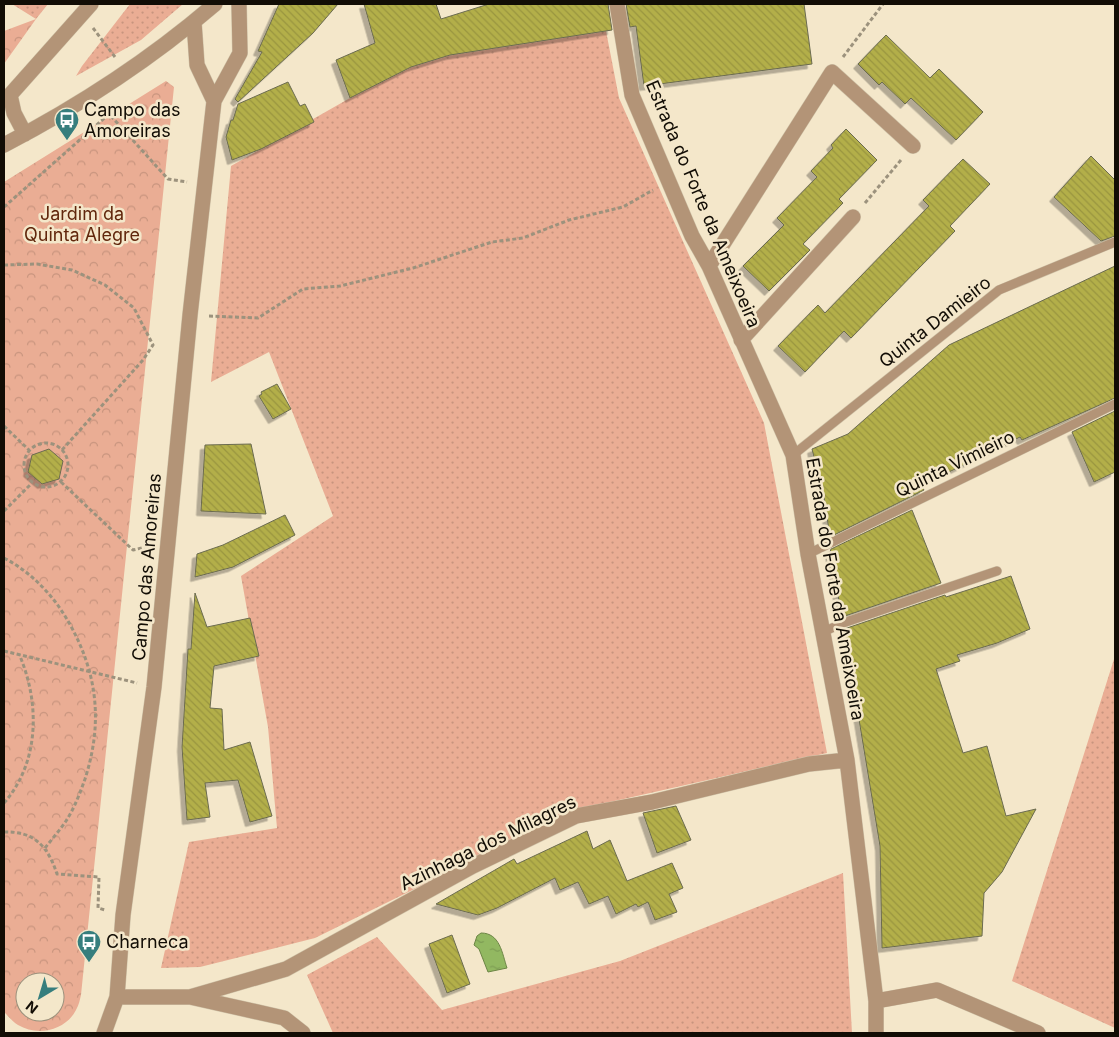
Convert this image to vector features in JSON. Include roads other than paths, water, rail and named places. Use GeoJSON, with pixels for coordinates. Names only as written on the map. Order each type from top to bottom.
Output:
{"type":"FeatureCollection","features":[{"type":"Feature","properties":{"kind":"street"},"geometry":{"type":"LineString","coordinates":[[4,145],[54,119],[126,72],[194,22],[215,4]]}},
{"type":"Feature","properties":{"kind":"street","name":"Campo das Amoreiras"},"geometry":{"type":"LineString","coordinates":[[104,1033],[117,997],[123,915],[154,687],[190,315],[214,101],[240,53],[239,4]]}},
{"type":"Feature","properties":{"kind":"street","name":"Estrada do Forte da Ameixoeira"},"geometry":{"type":"LineString","coordinates":[[617,4],[632,95],[692,236],[709,266],[793,455],[808,554],[847,760],[876,1001],[876,1033]]}},
{"type":"Feature","properties":{"kind":"street"},"geometry":{"type":"LineString","coordinates":[[25,134],[14,113],[10,95],[86,9]]}},
{"type":"Feature","properties":{"kind":"street"},"geometry":{"type":"LineString","coordinates":[[194,22],[198,65],[214,101]]}},
{"type":"Feature","properties":{"kind":"street"},"geometry":{"type":"LineString","coordinates":[[709,266],[832,72],[913,146]]}},
{"type":"Feature","properties":{"kind":"street"},"geometry":{"type":"LineString","coordinates":[[741,340],[853,217]]}},
{"type":"Feature","properties":{"kind":"street","name":"Azinhaga dos Milagres"},"geometry":{"type":"LineString","coordinates":[[190,997],[286,968],[474,866],[576,816],[652,802],[809,764],[847,760]]}},
{"type":"Feature","properties":{"kind":"street"},"geometry":{"type":"LineString","coordinates":[[876,1001],[937,990],[1038,1033]]}},
{"type":"Feature","properties":{"kind":"street"},"geometry":{"type":"LineString","coordinates":[[117,997],[190,997],[284,1018],[302,1033]]}},
{"type":"Feature","properties":{"kind":"lane","name":"Quinta Damieiro"},"geometry":{"type":"LineString","coordinates":[[793,455],[999,290],[1115,242]]}},
{"type":"Feature","properties":{"kind":"lane","name":"Quinta Vimieiro"},"geometry":{"type":"LineString","coordinates":[[808,554],[1115,404]]}},
{"type":"Feature","properties":{"kind":"lane"},"geometry":{"type":"LineString","coordinates":[[823,632],[843,623],[997,571]]}},
{"type":"Feature","properties":{"kind":"water"},"geometry":{"type":"Polygon","coordinates":[[[481,933],[492,936],[496,940],[502,950],[507,968],[488,972],[479,949],[474,945],[477,936],[481,933]]]}},
{"type":"Feature","properties":{"kind":"place","name":"Campo das Amoreiras"},"geometry":{"type":"Point","coordinates":[67,141]}},
{"type":"Feature","properties":{"kind":"place","name":"Charneca"},"geometry":{"type":"Point","coordinates":[89,963]}},
{"type":"Feature","properties":{"kind":"park label","name":"Jardim da Quinta Alegre"},"geometry":{"type":"Point","coordinates":[82,224]}}]}
